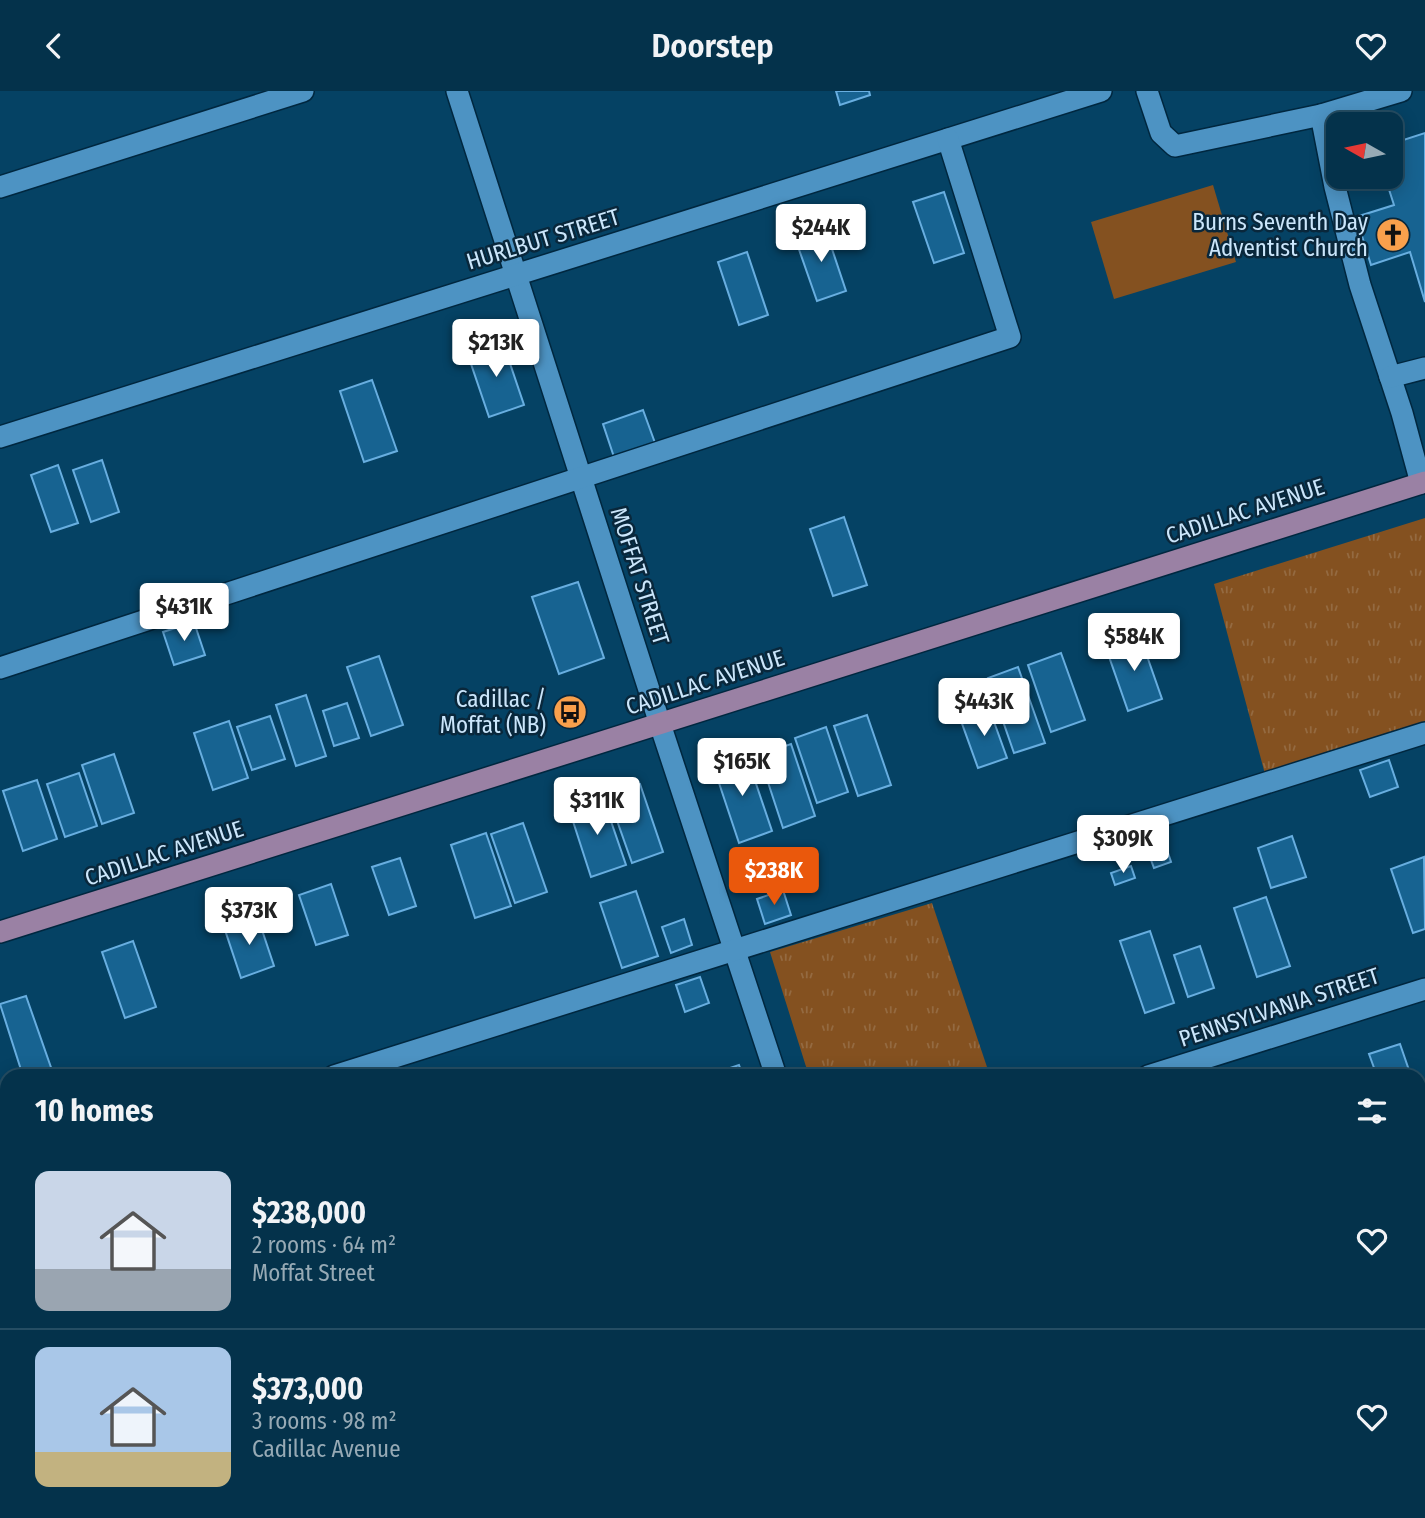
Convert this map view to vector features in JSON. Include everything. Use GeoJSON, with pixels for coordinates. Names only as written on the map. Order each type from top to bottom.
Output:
{"type":"FeatureCollection","features":[{"type":"Feature","properties":{"kind":"main road","name":"CADILLAC AVENUE"},"geometry":{"type":"LineString","coordinates":[[0,932],[1423,482]]}},
{"type":"Feature","properties":{"kind":"street"},"geometry":{"type":"LineString","coordinates":[[0,187],[303,91]]}},
{"type":"Feature","properties":{"kind":"street","name":"MOFFAT STREET"},"geometry":{"type":"LineString","coordinates":[[457,91],[774,1069]]}},
{"type":"Feature","properties":{"kind":"street","name":"HURLBUT STREET"},"geometry":{"type":"LineString","coordinates":[[0,437],[1101,91]]}},
{"type":"Feature","properties":{"kind":"street"},"geometry":{"type":"LineString","coordinates":[[1147,91],[1161,133],[1174,146],[1321,115],[1401,91]]}},
{"type":"Feature","properties":{"kind":"street"},"geometry":{"type":"LineString","coordinates":[[1321,115],[1335,187],[1360,285],[1423,482]]}},
{"type":"Feature","properties":{"kind":"street"},"geometry":{"type":"LineString","coordinates":[[0,668],[1010,337],[948,139]]}},
{"type":"Feature","properties":{"kind":"street"},"geometry":{"type":"LineString","coordinates":[[1391,377],[1425,368]]}},
{"type":"Feature","properties":{"kind":"street"},"geometry":{"type":"LineString","coordinates":[[356,1069],[1425,733]]}},
{"type":"Feature","properties":{"kind":"street","name":"PENNSYLVANIA STREET"},"geometry":{"type":"LineString","coordinates":[[1170,1069],[1425,989]]}},
{"type":"Feature","properties":{"kind":"green space"},"geometry":{"type":"Polygon","coordinates":[[[1213,185],[1236,262],[1114,299],[1091,222],[1213,185]]]}},
{"type":"Feature","properties":{"kind":"green space"},"geometry":{"type":"Polygon","coordinates":[[[1425,518],[1425,722],[1265,774],[1214,584],[1425,518]]]}},
{"type":"Feature","properties":{"kind":"green space"},"geometry":{"type":"Polygon","coordinates":[[[932,903],[988,1069],[807,1069],[770,952],[932,903]]]}},
{"type":"Feature","properties":{"kind":"building"},"geometry":{"type":"Polygon","coordinates":[[[836,91],[869,91],[870,95],[840,105],[836,91]]]}},
{"type":"Feature","properties":{"kind":"building","name":"Burns Seventh Day Adventist Church"},"geometry":{"type":"Polygon","coordinates":[[[1425,133],[1425,302],[1410,252],[1371,265],[1356,217],[1394,205],[1389,189],[1404,189],[1404,140],[1425,133]]]}},
{"type":"Feature","properties":{"kind":"building"},"geometry":{"type":"Polygon","coordinates":[[[944,192],[964,253],[934,263],[913,202],[944,192]]]}},
{"type":"Feature","properties":{"kind":"building"},"geometry":{"type":"Polygon","coordinates":[[[825,228],[846,291],[817,301],[795,238],[825,228]]]}},
{"type":"Feature","properties":{"kind":"building"},"geometry":{"type":"Polygon","coordinates":[[[747,252],[768,315],[739,325],[718,262],[747,252]]]}},
{"type":"Feature","properties":{"kind":"building"},"geometry":{"type":"Polygon","coordinates":[[[502,340],[524,405],[489,417],[467,352],[502,340]]]}},
{"type":"Feature","properties":{"kind":"building"},"geometry":{"type":"Polygon","coordinates":[[[372,380],[397,451],[364,462],[340,391],[372,380]]]}},
{"type":"Feature","properties":{"kind":"building"},"geometry":{"type":"Polygon","coordinates":[[[643,410],[655,443],[614,457],[603,424],[643,410]]]}},
{"type":"Feature","properties":{"kind":"building"},"geometry":{"type":"Polygon","coordinates":[[[102,460],[119,512],[91,522],[73,470],[102,460]]]}},
{"type":"Feature","properties":{"kind":"building"},"geometry":{"type":"Polygon","coordinates":[[[58,465],[78,523],[51,532],[31,475],[58,465]]]}},
{"type":"Feature","properties":{"kind":"building"},"geometry":{"type":"Polygon","coordinates":[[[844,517],[867,585],[833,596],[810,529],[844,517]]]}},
{"type":"Feature","properties":{"kind":"building"},"geometry":{"type":"Polygon","coordinates":[[[578,582],[604,658],[559,674],[532,597],[578,582]]]}},
{"type":"Feature","properties":{"kind":"building"},"geometry":{"type":"Polygon","coordinates":[[[194,622],[205,655],[174,665],[163,632],[194,622]]]}},
{"type":"Feature","properties":{"kind":"building"},"geometry":{"type":"Polygon","coordinates":[[[1140,636],[1162,699],[1128,711],[1106,648],[1140,636]]]}},
{"type":"Feature","properties":{"kind":"building"},"geometry":{"type":"Polygon","coordinates":[[[1061,653],[1085,720],[1051,732],[1028,665],[1061,653]]]}},
{"type":"Feature","properties":{"kind":"building"},"geometry":{"type":"Polygon","coordinates":[[[379,656],[403,725],[371,736],[347,667],[379,656]]]}},
{"type":"Feature","properties":{"kind":"building"},"geometry":{"type":"Polygon","coordinates":[[[1018,667],[1045,743],[1014,753],[988,678],[1018,667]]]}},
{"type":"Feature","properties":{"kind":"building"},"geometry":{"type":"Polygon","coordinates":[[[306,695],[326,756],[296,766],[276,705],[306,695]]]}},
{"type":"Feature","properties":{"kind":"building"},"geometry":{"type":"Polygon","coordinates":[[[347,703],[359,738],[334,746],[323,711],[347,703]]]}},
{"type":"Feature","properties":{"kind":"building"},"geometry":{"type":"Polygon","coordinates":[[[989,708],[1007,758],[978,768],[960,718],[989,708]]]}},
{"type":"Feature","properties":{"kind":"building"},"geometry":{"type":"Polygon","coordinates":[[[867,715],[891,785],[858,796],[834,726],[867,715]]]}},
{"type":"Feature","properties":{"kind":"building"},"geometry":{"type":"Polygon","coordinates":[[[270,716],[285,759],[252,770],[237,727],[270,716]]]}},
{"type":"Feature","properties":{"kind":"building"},"geometry":{"type":"Polygon","coordinates":[[[229,721],[248,778],[213,790],[194,733],[229,721]]]}},
{"type":"Feature","properties":{"kind":"building"},"geometry":{"type":"Polygon","coordinates":[[[826,727],[848,792],[817,803],[795,738],[826,727]]]}},
{"type":"Feature","properties":{"kind":"building"},"geometry":{"type":"Polygon","coordinates":[[[791,744],[815,816],[783,828],[759,755],[791,744]]]}},
{"type":"Feature","properties":{"kind":"building"},"geometry":{"type":"Polygon","coordinates":[[[114,754],[134,813],[102,824],[82,765],[114,754]]]}},
{"type":"Feature","properties":{"kind":"building"},"geometry":{"type":"Polygon","coordinates":[[[746,754],[772,831],[739,843],[713,765],[746,754]]]}},
{"type":"Feature","properties":{"kind":"building"},"geometry":{"type":"Polygon","coordinates":[[[1389,760],[1398,787],[1370,797],[1360,770],[1389,760]]]}},
{"type":"Feature","properties":{"kind":"building"},"geometry":{"type":"Polygon","coordinates":[[[79,773],[97,826],[65,837],[47,784],[79,773]]]}},
{"type":"Feature","properties":{"kind":"building"},"geometry":{"type":"Polygon","coordinates":[[[37,780],[57,839],[23,851],[3,791],[37,780]]]}},
{"type":"Feature","properties":{"kind":"building"},"geometry":{"type":"Polygon","coordinates":[[[640,784],[663,852],[632,863],[608,795],[640,784]]]}},
{"type":"Feature","properties":{"kind":"building"},"geometry":{"type":"Polygon","coordinates":[[[603,798],[626,865],[591,877],[569,809],[603,798]]]}},
{"type":"Feature","properties":{"kind":"building"},"geometry":{"type":"Polygon","coordinates":[[[523,823],[547,892],[515,903],[491,834],[523,823]]]}},
{"type":"Feature","properties":{"kind":"building"},"geometry":{"type":"Polygon","coordinates":[[[486,833],[511,906],[475,918],[451,845],[486,833]]]}},
{"type":"Feature","properties":{"kind":"building"},"geometry":{"type":"Polygon","coordinates":[[[1162,835],[1171,862],[1154,868],[1144,841],[1162,835]]]}},
{"type":"Feature","properties":{"kind":"building"},"geometry":{"type":"Polygon","coordinates":[[[1292,836],[1306,877],[1271,888],[1258,848],[1292,836]]]}},
{"type":"Feature","properties":{"kind":"building"},"geometry":{"type":"Polygon","coordinates":[[[1424,857],[1425,929],[1413,933],[1391,869],[1424,857]]]}},
{"type":"Feature","properties":{"kind":"building"},"geometry":{"type":"Polygon","coordinates":[[[400,858],[416,906],[389,915],[372,867],[400,858]]]}},
{"type":"Feature","properties":{"kind":"building"},"geometry":{"type":"Polygon","coordinates":[[[1131,866],[1135,878],[1115,885],[1111,873],[1131,866]]]}},
{"type":"Feature","properties":{"kind":"building"},"geometry":{"type":"Polygon","coordinates":[[[331,884],[348,935],[316,945],[299,895],[331,884]]]}},
{"type":"Feature","properties":{"kind":"building"},"geometry":{"type":"Polygon","coordinates":[[[783,890],[791,915],[765,924],[757,899],[783,890]]]}},
{"type":"Feature","properties":{"kind":"building"},"geometry":{"type":"Polygon","coordinates":[[[636,891],[658,956],[622,968],[600,903],[636,891]]]}},
{"type":"Feature","properties":{"kind":"building"},"geometry":{"type":"Polygon","coordinates":[[[1266,897],[1290,966],[1257,977],[1234,908],[1266,897]]]}},
{"type":"Feature","properties":{"kind":"building"},"geometry":{"type":"Polygon","coordinates":[[[257,915],[274,966],[241,978],[224,927],[257,915]]]}},
{"type":"Feature","properties":{"kind":"building"},"geometry":{"type":"Polygon","coordinates":[[[684,919],[692,945],[671,953],[662,927],[684,919]]]}},
{"type":"Feature","properties":{"kind":"building"},"geometry":{"type":"Polygon","coordinates":[[[1150,931],[1174,1003],[1145,1013],[1120,941],[1150,931]]]}},
{"type":"Feature","properties":{"kind":"building"},"geometry":{"type":"Polygon","coordinates":[[[133,941],[156,1007],[125,1018],[102,952],[133,941]]]}},
{"type":"Feature","properties":{"kind":"building"},"geometry":{"type":"Polygon","coordinates":[[[1200,946],[1214,988],[1188,997],[1174,955],[1200,946]]]}},
{"type":"Feature","properties":{"kind":"building"},"geometry":{"type":"Polygon","coordinates":[[[700,977],[709,1003],[685,1012],[676,985],[700,977]]]}},
{"type":"Feature","properties":{"kind":"building"},"geometry":{"type":"Polygon","coordinates":[[[26,996],[52,1069],[21,1069],[0,1004],[26,996]]]}},
{"type":"Feature","properties":{"kind":"building"},"geometry":{"type":"Polygon","coordinates":[[[1400,1044],[1409,1069],[1374,1069],[1369,1054],[1400,1044]]]}},
{"type":"Feature","properties":{"kind":"place","name":"Burns Seventh Day Adventist Church"},"geometry":{"type":"Point","coordinates":[1393,235]}},
{"type":"Feature","properties":{"kind":"place","name":"Cadillac / Moffat (NB)"},"geometry":{"type":"Point","coordinates":[570,712]}}]}
